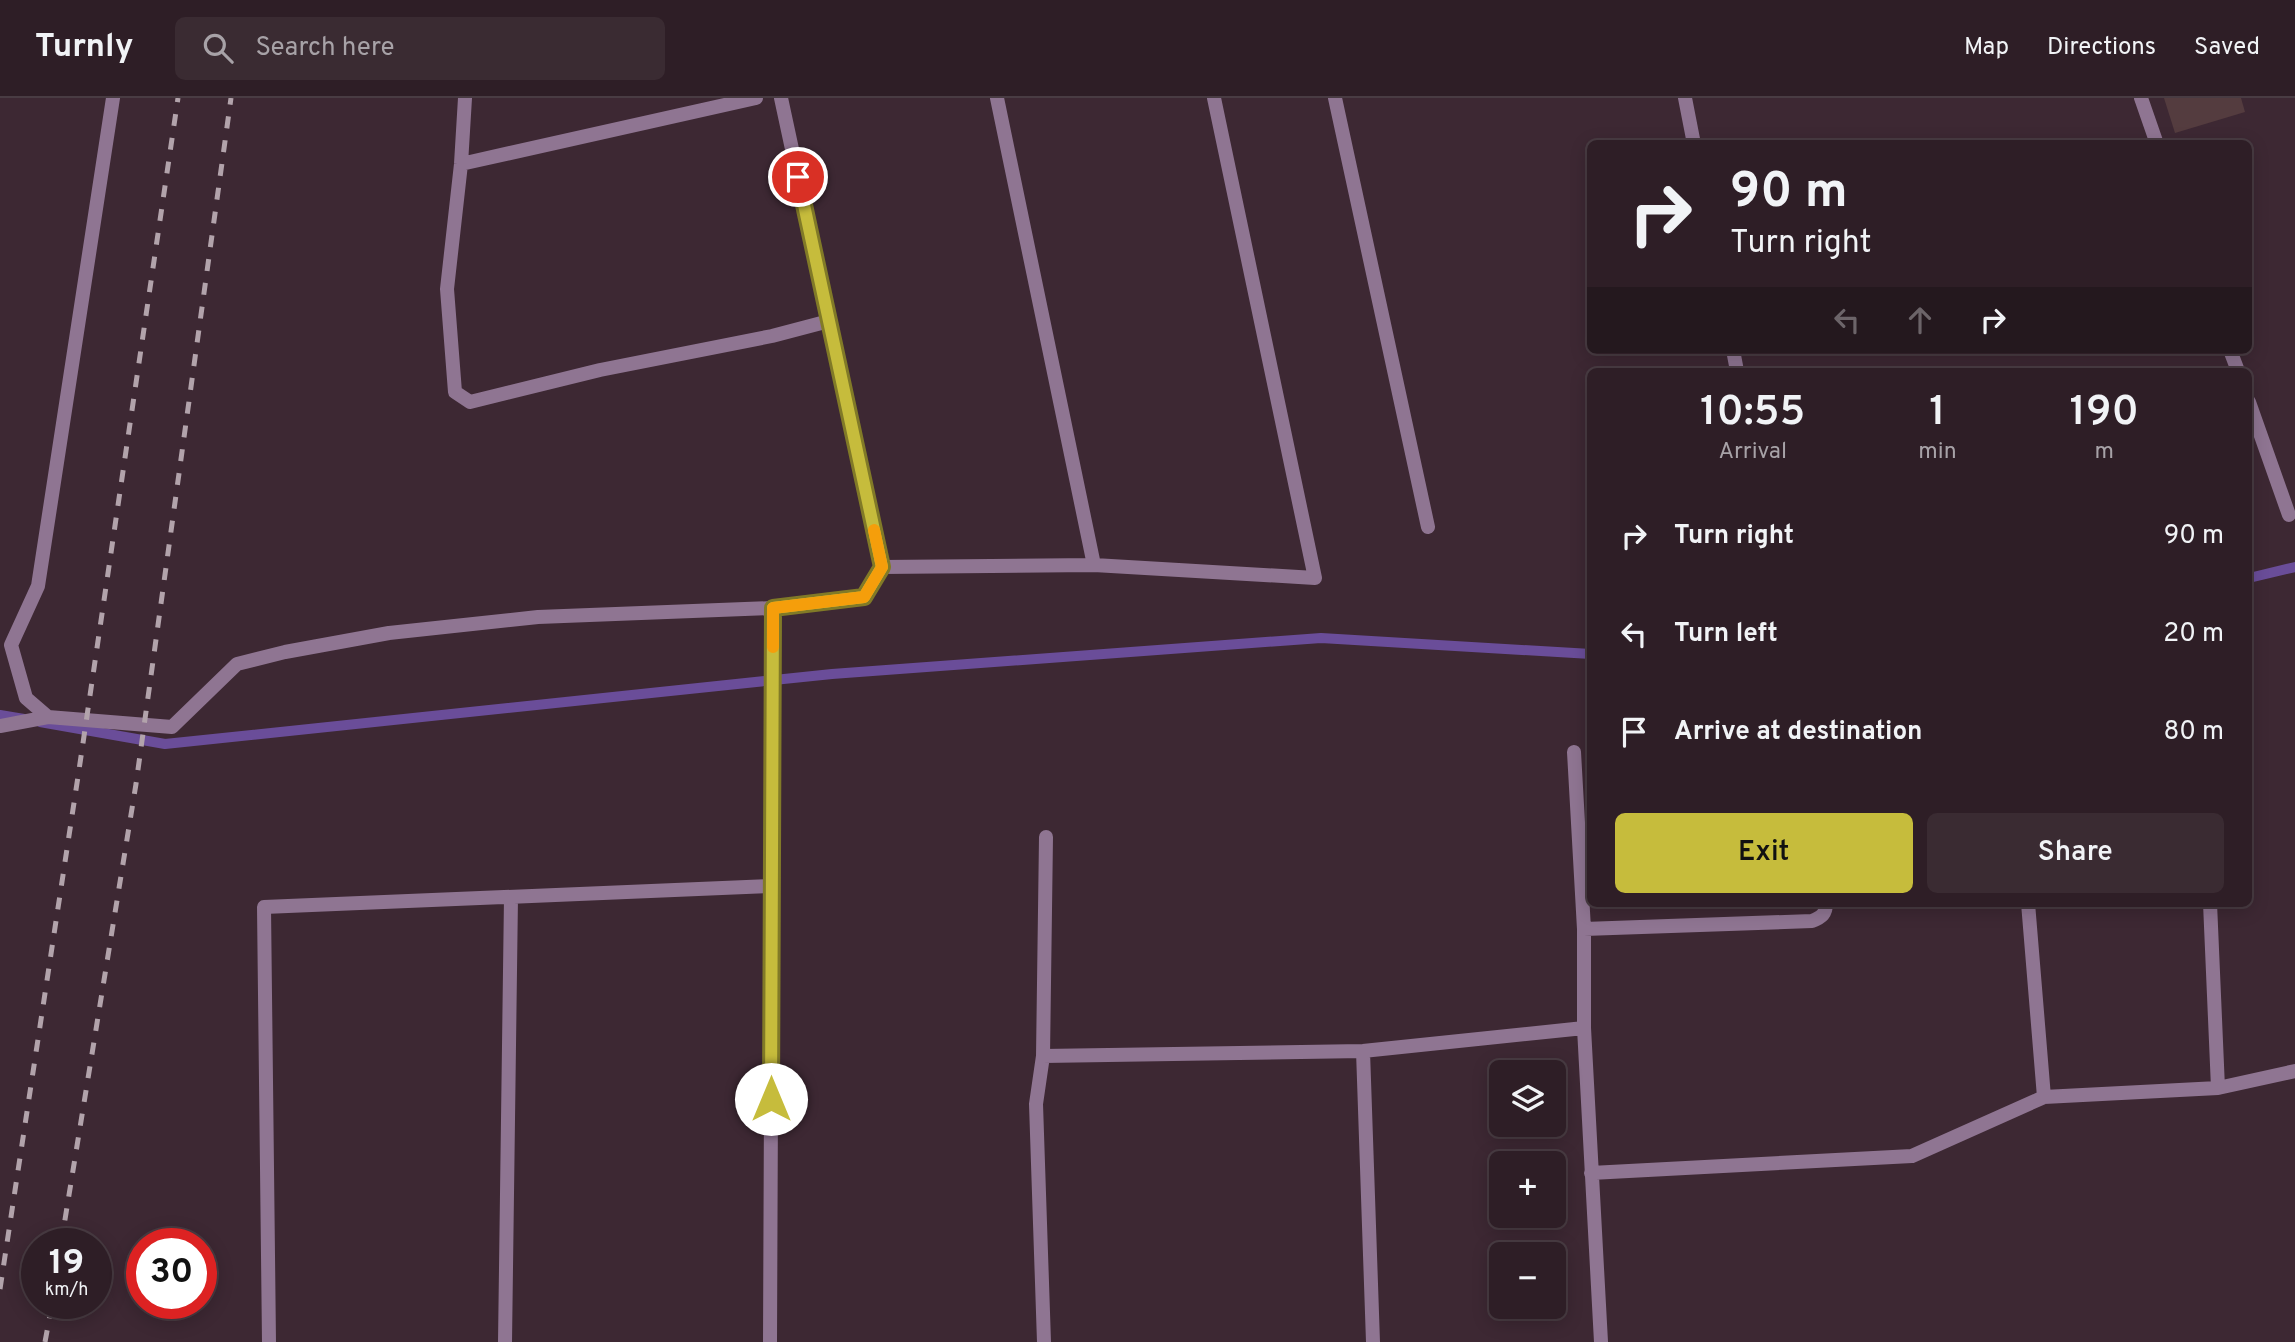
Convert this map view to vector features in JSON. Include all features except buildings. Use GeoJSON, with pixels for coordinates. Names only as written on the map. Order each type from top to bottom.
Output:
{"type":"FeatureCollection","features":[{"type":"Feature","properties":{"kind":"street"},"geometry":{"type":"LineString","coordinates":[[48,717],[26,698],[11,645],[38,586],[113,98]]}},
{"type":"Feature","properties":{"kind":"street"},"geometry":{"type":"LineString","coordinates":[[465,98],[461,164],[447,289],[455,392],[470,402],[600,370],[772,336],[829,321]]}},
{"type":"Feature","properties":{"kind":"street"},"geometry":{"type":"LineString","coordinates":[[461,164],[756,98]]}},
{"type":"Feature","properties":{"kind":"street"},"geometry":{"type":"LineString","coordinates":[[0,726],[48,717],[172,727],[237,664],[285,652],[389,634],[538,617],[773,608],[864,597],[882,567],[781,98]]}},
{"type":"Feature","properties":{"kind":"street"},"geometry":{"type":"LineString","coordinates":[[997,98],[1094,565]]}},
{"type":"Feature","properties":{"kind":"street"},"geometry":{"type":"LineString","coordinates":[[882,567],[1094,565],[1315,578],[1214,98]]}},
{"type":"Feature","properties":{"kind":"street"},"geometry":{"type":"LineString","coordinates":[[1335,98],[1428,527]]}},
{"type":"Feature","properties":{"kind":"street"},"geometry":{"type":"LineString","coordinates":[[1685,98],[1693,140]]}},
{"type":"Feature","properties":{"kind":"street"},"geometry":{"type":"LineString","coordinates":[[2141,98],[2156,140]]}},
{"type":"Feature","properties":{"kind":"street"},"geometry":{"type":"LineString","coordinates":[[2252,410],[2289,515]]}},
{"type":"Feature","properties":{"kind":"street"},"geometry":{"type":"LineString","coordinates":[[770,1342],[773,608]]}},
{"type":"Feature","properties":{"kind":"street"},"geometry":{"type":"LineString","coordinates":[[1574,752],[1584,929],[1584,1028],[1601,1342]]}},
{"type":"Feature","properties":{"kind":"street"},"geometry":{"type":"LineString","coordinates":[[1044,1342],[1035,1104],[1043,1056],[1046,837]]}},
{"type":"Feature","properties":{"kind":"street"},"geometry":{"type":"LineString","coordinates":[[269,1342],[264,907],[772,886]]}},
{"type":"Feature","properties":{"kind":"street"},"geometry":{"type":"LineString","coordinates":[[505,1342],[511,897]]}},
{"type":"Feature","properties":{"kind":"street"},"geometry":{"type":"LineString","coordinates":[[1584,929],[1812,921],[1822,918],[1826,907]]}},
{"type":"Feature","properties":{"kind":"street"},"geometry":{"type":"LineString","coordinates":[[2028,907],[2044,1097]]}},
{"type":"Feature","properties":{"kind":"street"},"geometry":{"type":"LineString","coordinates":[[2210,907],[2218,1088]]}},
{"type":"Feature","properties":{"kind":"street"},"geometry":{"type":"LineString","coordinates":[[1043,1056],[1363,1051],[1584,1028]]}},
{"type":"Feature","properties":{"kind":"street"},"geometry":{"type":"LineString","coordinates":[[1363,1051],[1373,1342]]}},
{"type":"Feature","properties":{"kind":"street"},"geometry":{"type":"LineString","coordinates":[[1591,1173],[1912,1156],[2044,1097],[2218,1088],[2295,1071]]}},
{"type":"Feature","properties":{"kind":"waterway"},"geometry":{"type":"LineString","coordinates":[[2252,577],[2295,567]]}},
{"type":"Feature","properties":{"kind":"waterway"},"geometry":{"type":"LineString","coordinates":[[40,722],[165,744],[832,674],[1321,638],[1587,654]]}},
{"type":"Feature","properties":{"kind":"waterway"},"geometry":{"type":"LineString","coordinates":[[0,715],[24,719]]}},
{"type":"Feature","properties":{"kind":"railway"},"geometry":{"type":"LineString","coordinates":[[0,1289],[178,98]]}},
{"type":"Feature","properties":{"kind":"railway"},"geometry":{"type":"LineString","coordinates":[[64,1228],[136,784],[231,98]]}},
{"type":"Feature","properties":{"kind":"railway"},"geometry":{"type":"LineString","coordinates":[[45,1342],[49,1319]]}},
{"type":"Feature","properties":{"kind":"slow traffic"},"geometry":{"type":"LineString","coordinates":[[773,647],[773,608],[864,597],[882,567],[874,530]]}},
{"type":"Feature","properties":{"kind":"route"},"geometry":{"type":"LineString","coordinates":[[771,1099],[773,608],[864,597],[882,567],[798,177]]}}]}
